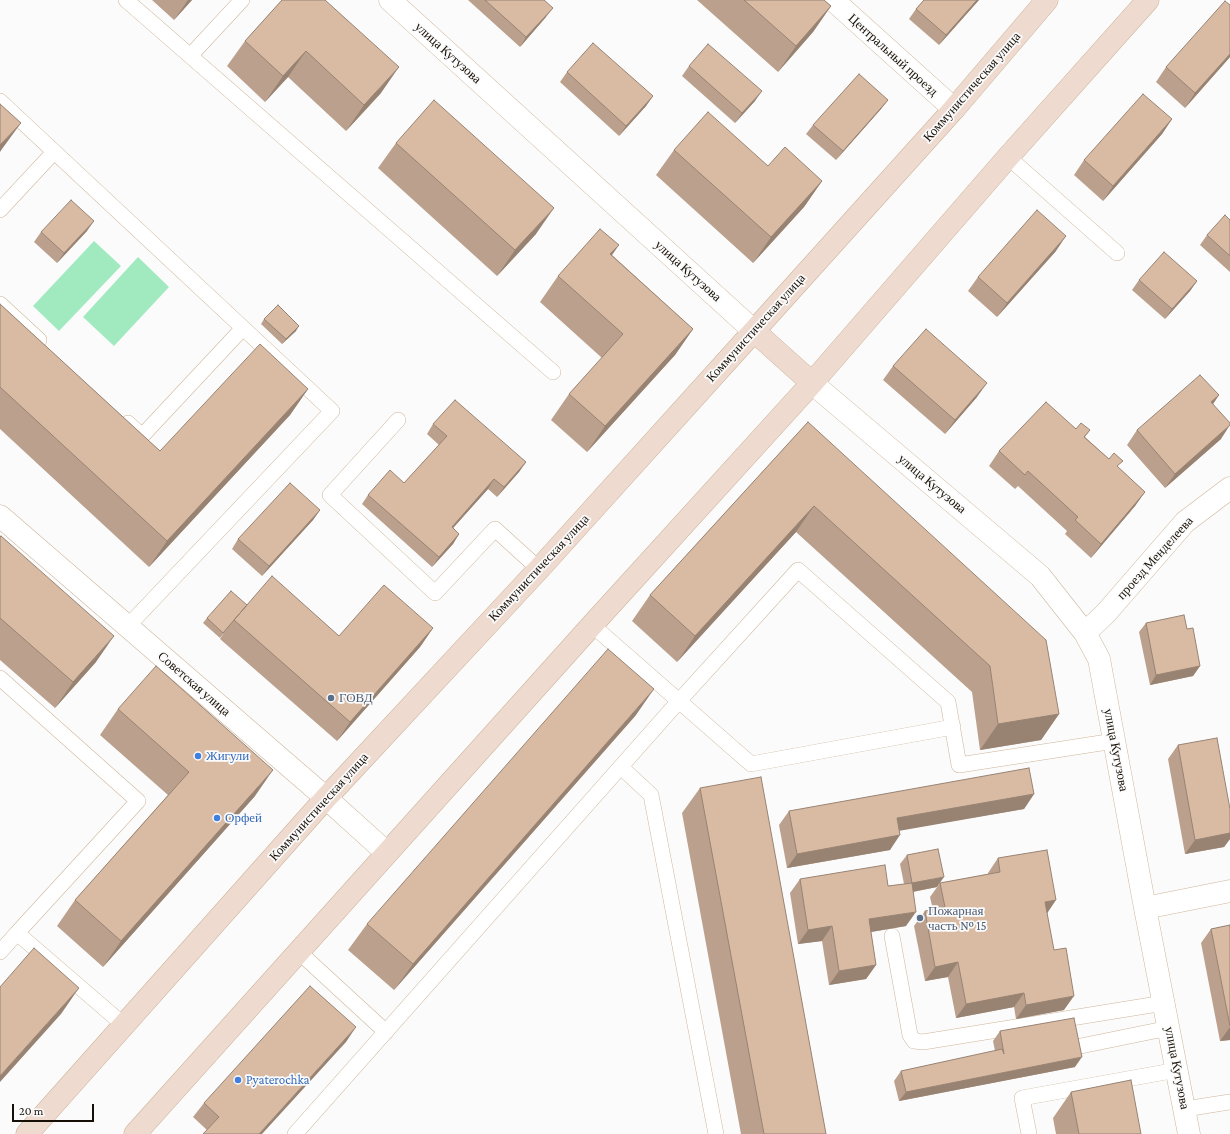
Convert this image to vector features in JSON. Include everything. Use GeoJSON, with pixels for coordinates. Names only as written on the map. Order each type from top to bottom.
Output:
{"type":"FeatureCollection","features":[{"type":"Feature","properties":{"kind":"main road","name":"Коммунистическая улица"},"geometry":{"type":"LineString","coordinates":[[28,1134],[326,798],[539,569],[954,109],[1047,0]]}},
{"type":"Feature","properties":{"kind":"main road"},"geometry":{"type":"LineString","coordinates":[[135,1134],[592,625],[812,383],[1148,0]]}},
{"type":"Feature","properties":{"kind":"main road","name":"улица Кутузова"},"geometry":{"type":"LineString","coordinates":[[754,331],[812,383]]}},
{"type":"Feature","properties":{"kind":"street","name":"улица Кутузова"},"geometry":{"type":"LineString","coordinates":[[390,0],[754,331]]}},
{"type":"Feature","properties":{"kind":"street","name":"Центральный проезд"},"geometry":{"type":"LineString","coordinates":[[833,0],[954,109]]}},
{"type":"Feature","properties":{"kind":"street","name":"улица Кутузова"},"geometry":{"type":"LineString","coordinates":[[812,383],[1040,576],[1085,633],[1099,659],[1189,1134]]}},
{"type":"Feature","properties":{"kind":"street","name":"проезд Менделеева"},"geometry":{"type":"LineString","coordinates":[[1085,633],[1106,613],[1185,522],[1230,488]]}},
{"type":"Feature","properties":{"kind":"street","name":"Советская улица"},"geometry":{"type":"LineString","coordinates":[[0,516],[326,798],[387,853]]}},
{"type":"Feature","properties":{"kind":"street"},"geometry":{"type":"LineString","coordinates":[[1145,908],[1230,891]]}},
{"type":"Feature","properties":{"kind":"lane"},"geometry":{"type":"LineString","coordinates":[[126,0],[553,372]]}},
{"type":"Feature","properties":{"kind":"lane"},"geometry":{"type":"LineString","coordinates":[[190,56],[242,0]]}},
{"type":"Feature","properties":{"kind":"lane"},"geometry":{"type":"LineString","coordinates":[[0,101],[332,411],[128,626]]}},
{"type":"Feature","properties":{"kind":"lane"},"geometry":{"type":"LineString","coordinates":[[0,210],[54,152]]}},
{"type":"Feature","properties":{"kind":"lane"},"geometry":{"type":"LineString","coordinates":[[1008,158],[1116,253]]}},
{"type":"Feature","properties":{"kind":"lane"},"geometry":{"type":"LineString","coordinates":[[0,304],[51,351]]}},
{"type":"Feature","properties":{"kind":"lane"},"geometry":{"type":"LineString","coordinates":[[119,414],[142,436],[243,328]]}},
{"type":"Feature","properties":{"kind":"lane"},"geometry":{"type":"LineString","coordinates":[[398,420],[330,495],[436,593],[495,529],[539,569]]}},
{"type":"Feature","properties":{"kind":"lane"},"geometry":{"type":"LineString","coordinates":[[295,1134],[679,701],[798,570],[948,702],[960,765],[1114,741]]}},
{"type":"Feature","properties":{"kind":"lane"},"geometry":{"type":"LineString","coordinates":[[592,625],[751,764],[953,727]]}},
{"type":"Feature","properties":{"kind":"lane"},"geometry":{"type":"LineString","coordinates":[[0,678],[138,801],[0,952]]}},
{"type":"Feature","properties":{"kind":"lane"},"geometry":{"type":"LineString","coordinates":[[621,767],[651,795],[716,1134]]}},
{"type":"Feature","properties":{"kind":"lane"},"geometry":{"type":"LineString","coordinates":[[18,933],[125,1026]]}},
{"type":"Feature","properties":{"kind":"lane"},"geometry":{"type":"LineString","coordinates":[[892,936],[910,1035],[914,1041],[923,1042],[1164,1003]]}},
{"type":"Feature","properties":{"kind":"lane"},"geometry":{"type":"LineString","coordinates":[[299,952],[386,1032]]}},
{"type":"Feature","properties":{"kind":"lane"},"geometry":{"type":"LineString","coordinates":[[1071,1048],[1169,1028]]}},
{"type":"Feature","properties":{"kind":"lane"},"geometry":{"type":"LineString","coordinates":[[1029,1134],[1022,1098],[1177,1070]]}},
{"type":"Feature","properties":{"kind":"lane"},"geometry":{"type":"LineString","coordinates":[[1185,1109],[1230,1102]]}},
{"type":"Feature","properties":{"kind":"green space"},"geometry":{"type":"Polygon","coordinates":[[[94,241],[121,266],[59,331],[33,306],[94,241]]]}},
{"type":"Feature","properties":{"kind":"green space"},"geometry":{"type":"Polygon","coordinates":[[[138,257],[169,287],[114,346],[83,317],[138,257]]]}},
{"type":"Feature","properties":{"kind":"building"},"geometry":{"type":"Polygon","coordinates":[[[282,0],[325,0],[399,67],[364,105],[306,51],[283,76],[245,41],[282,0]]]}},
{"type":"Feature","properties":{"kind":"building"},"geometry":{"type":"Polygon","coordinates":[[[485,0],[544,0],[553,8],[526,37],[485,0]]]}},
{"type":"Feature","properties":{"kind":"building"},"geometry":{"type":"Polygon","coordinates":[[[744,0],[824,0],[831,6],[796,46],[744,0]]]}},
{"type":"Feature","properties":{"kind":"building"},"geometry":{"type":"Polygon","coordinates":[[[924,0],[977,0],[946,35],[916,9],[924,0]]]}},
{"type":"Feature","properties":{"kind":"building"},"geometry":{"type":"Polygon","coordinates":[[[1225,1],[1230,5],[1230,54],[1195,93],[1166,67],[1225,1]]]}},
{"type":"Feature","properties":{"kind":"building"},"geometry":{"type":"Polygon","coordinates":[[[593,43],[653,96],[626,126],[567,72],[593,43]]]}},
{"type":"Feature","properties":{"kind":"building"},"geometry":{"type":"Polygon","coordinates":[[[708,44],[762,91],[742,113],[689,66],[708,44]]]}},
{"type":"Feature","properties":{"kind":"building"},"geometry":{"type":"Polygon","coordinates":[[[859,74],[888,100],[843,151],[813,125],[859,74]]]}},
{"type":"Feature","properties":{"kind":"building"},"geometry":{"type":"Polygon","coordinates":[[[1143,94],[1172,119],[1113,186],[1084,160],[1143,94]]]}},
{"type":"Feature","properties":{"kind":"building"},"geometry":{"type":"Polygon","coordinates":[[[434,100],[554,208],[515,250],[396,143],[434,100]]]}},
{"type":"Feature","properties":{"kind":"building"},"geometry":{"type":"Polygon","coordinates":[[[0,104],[21,123],[0,145],[0,104]]]}},
{"type":"Feature","properties":{"kind":"building"},"geometry":{"type":"Polygon","coordinates":[[[708,112],[768,166],[785,147],[822,181],[771,237],[674,150],[708,112]]]}},
{"type":"Feature","properties":{"kind":"building"},"geometry":{"type":"Polygon","coordinates":[[[71,200],[94,221],[64,253],[41,232],[71,200]]]}},
{"type":"Feature","properties":{"kind":"building"},"geometry":{"type":"Polygon","coordinates":[[[1037,210],[1066,236],[1007,303],[978,277],[1037,210]]]}},
{"type":"Feature","properties":{"kind":"building"},"geometry":{"type":"Polygon","coordinates":[[[1225,215],[1230,220],[1230,256],[1207,235],[1225,215]]]}},
{"type":"Feature","properties":{"kind":"building"},"geometry":{"type":"Polygon","coordinates":[[[600,229],[619,245],[610,254],[693,329],[605,426],[569,394],[623,334],[558,276],[600,229]]]}},
{"type":"Feature","properties":{"kind":"building"},"geometry":{"type":"Polygon","coordinates":[[[1164,252],[1197,281],[1172,309],[1139,280],[1164,252]]]}},
{"type":"Feature","properties":{"kind":"building"},"geometry":{"type":"Polygon","coordinates":[[[0,304],[160,451],[260,344],[308,389],[167,541],[0,387],[0,304]]]}},
{"type":"Feature","properties":{"kind":"building"},"geometry":{"type":"Polygon","coordinates":[[[278,305],[299,326],[286,339],[264,319],[278,305]]]}},
{"type":"Feature","properties":{"kind":"building"},"geometry":{"type":"Polygon","coordinates":[[[926,329],[987,383],[955,420],[893,366],[926,329]]]}},
{"type":"Feature","properties":{"kind":"building"},"geometry":{"type":"Polygon","coordinates":[[[1200,375],[1219,395],[1211,402],[1230,423],[1230,425],[1175,474],[1137,430],[1200,375]]]}},
{"type":"Feature","properties":{"kind":"building"},"geometry":{"type":"Polygon","coordinates":[[[455,400],[526,462],[504,487],[494,479],[452,527],[459,534],[439,557],[368,495],[390,470],[404,483],[447,436],[433,424],[455,400]]]}},
{"type":"Feature","properties":{"kind":"building"},"geometry":{"type":"Polygon","coordinates":[[[1046,402],[1076,429],[1081,423],[1090,430],[1084,437],[1109,459],[1114,453],[1123,461],[1117,466],[1145,492],[1101,544],[1075,520],[1078,517],[1028,471],[1025,475],[999,451],[1046,402]]]}},
{"type":"Feature","properties":{"kind":"building"},"geometry":{"type":"Polygon","coordinates":[[[808,422],[1046,640],[1059,714],[998,724],[990,666],[814,506],[695,636],[650,595],[808,422]]]}},
{"type":"Feature","properties":{"kind":"building"},"geometry":{"type":"Polygon","coordinates":[[[290,483],[320,510],[269,566],[238,539],[290,483]]]}},
{"type":"Feature","properties":{"kind":"building"},"geometry":{"type":"Polygon","coordinates":[[[1,536],[114,636],[73,682],[0,618],[1,536]]]}},
{"type":"Feature","properties":{"kind":"building","name":"ГОВД"},"geometry":{"type":"Polygon","coordinates":[[[272,576],[339,636],[384,585],[433,628],[350,722],[234,620],[272,576]]]}},
{"type":"Feature","properties":{"kind":"building"},"geometry":{"type":"Polygon","coordinates":[[[231,591],[247,605],[223,633],[207,618],[231,591]]]}},
{"type":"Feature","properties":{"kind":"building"},"geometry":{"type":"Polygon","coordinates":[[[1184,615],[1187,629],[1193,628],[1200,666],[1156,675],[1146,623],[1184,615]]]}},
{"type":"Feature","properties":{"kind":"building"},"geometry":{"type":"Polygon","coordinates":[[[608,649],[654,689],[413,964],[367,924],[608,649]]]}},
{"type":"Feature","properties":{"kind":"building"},"geometry":{"type":"Polygon","coordinates":[[[156,666],[273,770],[121,941],[75,900],[189,772],[118,709],[156,666]]]}},
{"type":"Feature","properties":{"kind":"building"},"geometry":{"type":"Polygon","coordinates":[[[1217,738],[1230,809],[1230,833],[1195,840],[1178,745],[1217,738]]]}},
{"type":"Feature","properties":{"kind":"building"},"geometry":{"type":"Polygon","coordinates":[[[1029,768],[1034,794],[897,818],[900,835],[797,854],[789,811],[1029,768]]]}},
{"type":"Feature","properties":{"kind":"building"},"geometry":{"type":"Polygon","coordinates":[[[761,777],[826,1134],[764,1134],[700,788],[761,777]]]}},
{"type":"Feature","properties":{"kind":"building"},"geometry":{"type":"Polygon","coordinates":[[[938,849],[944,877],[912,883],[907,855],[938,849]]]}},
{"type":"Feature","properties":{"kind":"building"},"geometry":{"type":"Polygon","coordinates":[[[1047,850],[1056,900],[1045,902],[1054,950],[1066,948],[1074,996],[1026,1005],[1024,993],[966,1004],[958,962],[935,967],[925,911],[945,907],[940,883],[1000,872],[998,858],[1047,850]]]}},
{"type":"Feature","properties":{"kind":"building"},"geometry":{"type":"Polygon","coordinates":[[[885,865],[888,886],[912,883],[916,912],[869,919],[876,965],[839,971],[832,926],[808,930],[800,879],[885,865]]]}},
{"type":"Feature","properties":{"kind":"building"},"geometry":{"type":"Polygon","coordinates":[[[1230,925],[1230,1026],[1211,929],[1230,925]]]}},
{"type":"Feature","properties":{"kind":"building"},"geometry":{"type":"Polygon","coordinates":[[[34,948],[79,988],[0,1076],[0,987],[34,948]]]}},
{"type":"Feature","properties":{"kind":"building"},"geometry":{"type":"Polygon","coordinates":[[[310,986],[356,1027],[259,1134],[203,1134],[219,1117],[204,1103],[310,986]]]}},
{"type":"Feature","properties":{"kind":"building"},"geometry":{"type":"Polygon","coordinates":[[[1074,1018],[1082,1057],[906,1092],[901,1071],[1002,1049],[1004,1054],[1000,1031],[1074,1018]]]}},
{"type":"Feature","properties":{"kind":"building"},"geometry":{"type":"Polygon","coordinates":[[[1131,1080],[1141,1134],[1079,1134],[1071,1092],[1131,1080]]]}},
{"type":"Feature","properties":{"kind":"place","name":"ГОВД"},"geometry":{"type":"Point","coordinates":[331,698]}},
{"type":"Feature","properties":{"kind":"place","name":"Жигули"},"geometry":{"type":"Point","coordinates":[198,756]}},
{"type":"Feature","properties":{"kind":"place","name":"Орфей"},"geometry":{"type":"Point","coordinates":[217,818]}},
{"type":"Feature","properties":{"kind":"place","name":"Пожарная часть № 15"},"geometry":{"type":"Point","coordinates":[920,918]}},
{"type":"Feature","properties":{"kind":"place","name":"Pyaterochka"},"geometry":{"type":"Point","coordinates":[238,1080]}}]}
